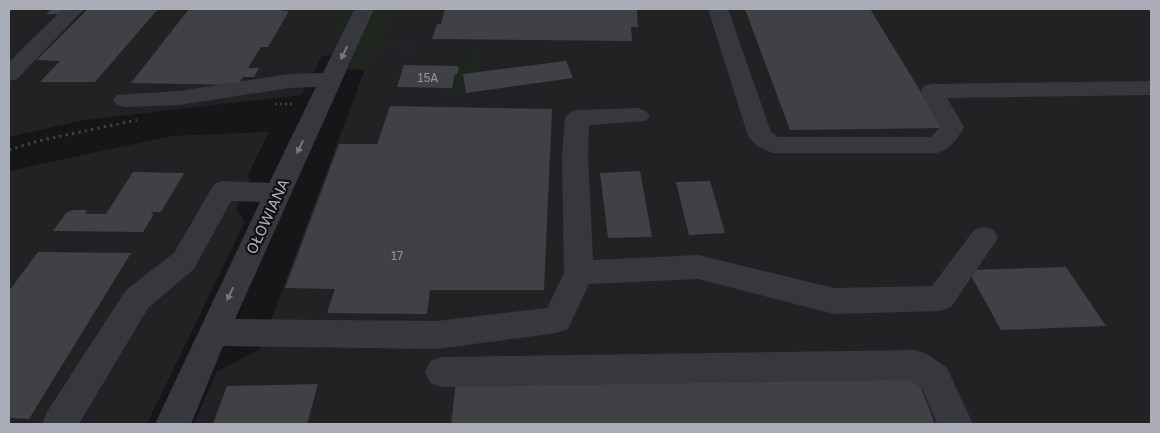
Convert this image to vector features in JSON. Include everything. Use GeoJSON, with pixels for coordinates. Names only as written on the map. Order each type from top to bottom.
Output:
{"type":"FeatureCollection","features":[{"type":"Feature","properties":{"kind":"street"},"geometry":{"type":"LineString","coordinates":[[9,74],[74,9]]}},
{"type":"Feature","properties":{"kind":"street","name":"OŁOWIANA"},"geometry":{"type":"LineString","coordinates":[[172,424],[364,9]]}},
{"type":"Feature","properties":{"kind":"street"},"geometry":{"type":"LineString","coordinates":[[718,9],[760,136],[773,145],[937,145],[945,138],[952,127],[932,91],[1151,88]]}},
{"type":"Feature","properties":{"kind":"street"},"geometry":{"type":"LineString","coordinates":[[125,100],[179,98],[289,81],[331,80]]}},
{"type":"Feature","properties":{"kind":"street"},"geometry":{"type":"LineString","coordinates":[[213,332],[437,335],[557,320],[579,273],[577,118],[638,116]]}},
{"type":"Feature","properties":{"kind":"street"},"geometry":{"type":"LineString","coordinates":[[60,424],[137,299],[184,261],[223,191],[278,193]]}},
{"type":"Feature","properties":{"kind":"street"},"geometry":{"type":"LineString","coordinates":[[579,273],[698,267],[834,301],[940,298],[984,238]]}},
{"type":"Feature","properties":{"kind":"street"},"geometry":{"type":"LineString","coordinates":[[442,372],[914,365],[935,379],[955,424]]}},
{"type":"Feature","properties":{"kind":"shaded area"},"geometry":{"type":"Polygon","coordinates":[[[9,9],[353,9],[332,55],[322,56],[302,95],[84,120],[9,137],[9,9]]]}},
{"type":"Feature","properties":{"kind":"shaded area"},"geometry":{"type":"Polygon","coordinates":[[[345,9],[353,9],[339,39],[333,34],[345,9]]]}},
{"type":"Feature","properties":{"kind":"shaded area"},"geometry":{"type":"Polygon","coordinates":[[[373,9],[1151,9],[1151,424],[194,424],[217,371],[260,349],[373,48],[373,9]]]}},
{"type":"Feature","properties":{"kind":"shaded area"},"geometry":{"type":"Polygon","coordinates":[[[373,9],[394,9],[383,43],[478,46],[481,49],[477,73],[466,93],[437,94],[439,87],[457,74],[457,66],[404,65],[468,65],[471,63],[473,51],[376,50],[368,71],[348,69],[373,9]]]}},
{"type":"Feature","properties":{"kind":"shaded area"},"geometry":{"type":"Polygon","coordinates":[[[269,132],[248,175],[250,181],[236,209],[245,221],[147,424],[9,424],[9,171],[171,136],[269,132]]]}},
{"type":"Feature","properties":{"kind":"shaded area"},"geometry":{"type":"Polygon","coordinates":[[[327,313],[429,313],[423,317],[329,316],[327,313]]]}},
{"type":"Feature","properties":{"kind":"building"},"geometry":{"type":"Polygon","coordinates":[[[52,9],[65,9],[59,14],[46,14],[52,9]]]}},
{"type":"Feature","properties":{"kind":"building"},"geometry":{"type":"Polygon","coordinates":[[[88,9],[158,9],[95,82],[40,82],[60,61],[37,60],[88,9]]]}},
{"type":"Feature","properties":{"kind":"building"},"geometry":{"type":"Polygon","coordinates":[[[189,9],[284,9],[282,11],[289,11],[268,47],[261,47],[248,68],[259,68],[254,77],[243,77],[238,85],[131,83],[189,9]]]}},
{"type":"Feature","properties":{"kind":"building"},"geometry":{"type":"Polygon","coordinates":[[[445,9],[637,9],[638,27],[631,27],[632,41],[432,39],[437,24],[441,24],[445,9]]]}},
{"type":"Feature","properties":{"kind":"building"},"geometry":{"type":"Polygon","coordinates":[[[745,9],[870,9],[943,128],[790,130],[745,9]]]}},
{"type":"Feature","properties":{"kind":"building"},"geometry":{"type":"Polygon","coordinates":[[[566,61],[573,78],[466,93],[463,74],[566,61]]]}},
{"type":"Feature","properties":{"kind":"building"},"geometry":{"type":"Polygon","coordinates":[[[404,65],[457,66],[459,68],[457,74],[455,74],[452,88],[397,87],[404,65]]]}},
{"type":"Feature","properties":{"kind":"building"},"geometry":{"type":"Polygon","coordinates":[[[390,106],[552,109],[544,290],[430,290],[427,314],[327,313],[335,289],[285,288],[339,144],[377,144],[390,106]]]}},
{"type":"Feature","properties":{"kind":"building"},"geometry":{"type":"Polygon","coordinates":[[[640,171],[652,237],[608,238],[600,173],[640,171]]]}},
{"type":"Feature","properties":{"kind":"building"},"geometry":{"type":"Polygon","coordinates":[[[133,172],[184,173],[161,212],[152,212],[151,214],[154,214],[143,232],[53,231],[66,213],[72,210],[87,210],[85,214],[106,214],[133,172]]]}},
{"type":"Feature","properties":{"kind":"building"},"geometry":{"type":"Polygon","coordinates":[[[710,181],[725,233],[689,235],[676,182],[710,181]]]}},
{"type":"Feature","properties":{"kind":"building"},"geometry":{"type":"Polygon","coordinates":[[[38,252],[131,253],[29,419],[9,418],[9,291],[38,252]]]}},
{"type":"Feature","properties":{"kind":"building"},"geometry":{"type":"Polygon","coordinates":[[[1066,267],[1106,326],[1001,330],[968,270],[1066,267]]]}},
{"type":"Feature","properties":{"kind":"building"},"geometry":{"type":"Polygon","coordinates":[[[916,375],[935,424],[451,424],[456,382],[916,375]]]}},
{"type":"Feature","properties":{"kind":"building"},"geometry":{"type":"Polygon","coordinates":[[[318,384],[307,424],[213,424],[227,386],[318,384]]]}}]}
